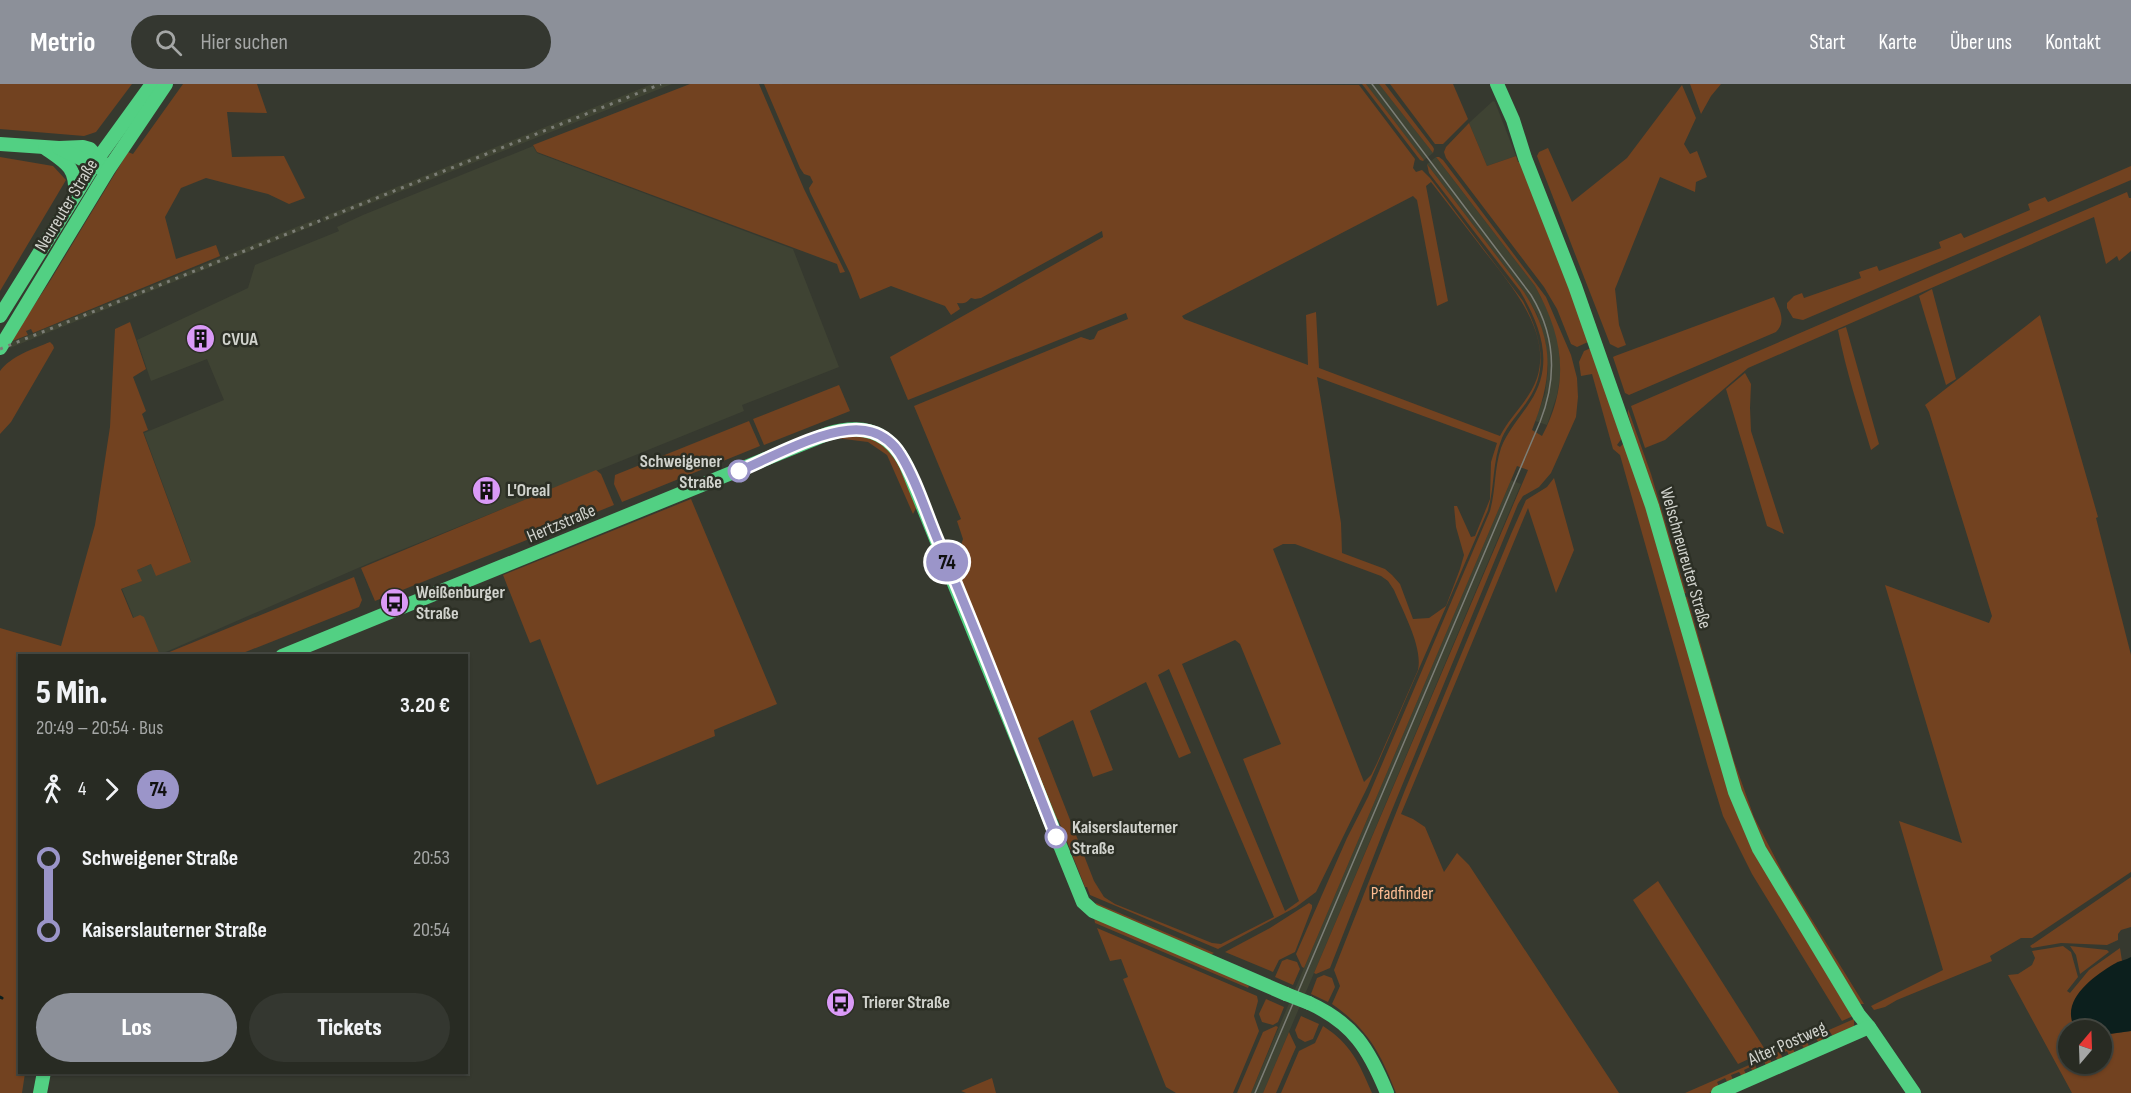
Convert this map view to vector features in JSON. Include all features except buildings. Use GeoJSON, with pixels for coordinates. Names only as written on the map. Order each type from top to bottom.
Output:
{"type":"FeatureCollection","features":[{"type":"Feature","properties":{"kind":"main road","name":"Neureuter Straße"},"geometry":{"type":"LineString","coordinates":[[0,316],[96,161],[152,84]]}},
{"type":"Feature","properties":{"kind":"main road","name":"Neureuter Straße"},"geometry":{"type":"LineString","coordinates":[[0,348],[108,170],[166,84]]}},
{"type":"Feature","properties":{"kind":"main road","name":"Welschneureuter Straße"},"geometry":{"type":"LineString","coordinates":[[1497,84],[1513,120],[1575,286],[1652,506],[1735,792],[1760,849],[1779,883],[1859,1015],[1914,1093]]}},
{"type":"Feature","properties":{"kind":"main road"},"geometry":{"type":"LineString","coordinates":[[0,144],[59,148],[96,161],[108,170]]}},
{"type":"Feature","properties":{"kind":"main road"},"geometry":{"type":"LineString","coordinates":[[44,147],[73,171],[74,196]]}},
{"type":"Feature","properties":{"kind":"main road","name":"Hertzstraße"},"geometry":{"type":"LineString","coordinates":[[287,654],[827,434],[844,429],[872,432],[897,448],[906,465],[1080,896],[1087,908],[1309,1003],[1338,1019],[1360,1040],[1387,1093]]}},
{"type":"Feature","properties":{"kind":"main road","name":"Alter Postweg"},"geometry":{"type":"LineString","coordinates":[[1718,1093],[1869,1027]]}},
{"type":"Feature","properties":{"kind":"main road"},"geometry":{"type":"LineString","coordinates":[[40,1093],[44,1074]]}},
{"type":"Feature","properties":{"kind":"shaded area"},"geometry":{"type":"Polygon","coordinates":[[[652,84],[672,84],[324,222],[322,217],[652,84]]]}},
{"type":"Feature","properties":{"kind":"shaded area"},"geometry":{"type":"Polygon","coordinates":[[[1366,84],[1379,84],[1433,153],[1424,160],[1366,84]]]}},
{"type":"Feature","properties":{"kind":"shaded area"},"geometry":{"type":"Polygon","coordinates":[[[1493,101],[1516,156],[1487,166],[1469,123],[1493,101]]]}},
{"type":"Feature","properties":{"kind":"shaded area"},"geometry":{"type":"Polygon","coordinates":[[[533,146],[537,153],[793,249],[839,367],[742,405],[744,411],[374,561],[161,654],[149,654],[122,589],[141,581],[137,570],[151,564],[191,561],[144,433],[224,400],[207,359],[151,381],[137,340],[248,288],[255,265],[339,231],[337,227],[533,146]]]}},
{"type":"Feature","properties":{"kind":"shaded area"},"geometry":{"type":"Polygon","coordinates":[[[1436,157],[1535,286],[1550,314],[1558,341],[1561,372],[1557,395],[1547,425],[1535,421],[1545,394],[1548,370],[1545,341],[1537,314],[1524,292],[1427,164],[1436,157]]]}},
{"type":"Feature","properties":{"kind":"shaded area"},"geometry":{"type":"Polygon","coordinates":[[[316,219],[318,224],[10,348],[12,342],[316,219]]]}},
{"type":"Feature","properties":{"kind":"shaded area"},"geometry":{"type":"Polygon","coordinates":[[[1511,480],[1521,484],[1314,973],[1263,1093],[1251,1093],[1511,480]]]}},
{"type":"Feature","properties":{"kind":"green space"},"geometry":{"type":"Polygon","coordinates":[[[0,84],[132,84],[96,132],[84,136],[0,129],[0,84]]]}},
{"type":"Feature","properties":{"kind":"green space"},"geometry":{"type":"Polygon","coordinates":[[[183,84],[257,84],[267,113],[227,112],[232,157],[284,156],[305,198],[289,204],[268,194],[206,178],[181,188],[165,217],[176,259],[216,245],[220,256],[33,333],[31,329],[26,331],[28,335],[10,342],[128,152],[133,154],[183,84]]]}},
{"type":"Feature","properties":{"kind":"green space"},"geometry":{"type":"Polygon","coordinates":[[[690,84],[759,84],[804,189],[845,272],[840,273],[837,264],[537,152],[533,145],[690,84]]]}},
{"type":"Feature","properties":{"kind":"green space"},"geometry":{"type":"Polygon","coordinates":[[[764,84],[1359,85],[1415,159],[1413,168],[1416,172],[1422,170],[1496,266],[1431,182],[1426,186],[1448,301],[1437,306],[1417,200],[1413,196],[1182,316],[1184,319],[1308,365],[1306,315],[1316,312],[1319,368],[1500,436],[1534,386],[1540,360],[1533,324],[1504,275],[1523,301],[1529,313],[1534,325],[1538,338],[1541,363],[1535,388],[1502,438],[1488,510],[1368,786],[1316,892],[1296,907],[1218,949],[1090,895],[1085,887],[1058,819],[1055,820],[953,566],[960,560],[958,555],[963,539],[957,521],[961,519],[914,406],[1081,337],[1094,339],[1098,331],[1128,319],[1126,313],[908,400],[890,357],[1103,237],[1102,231],[981,298],[971,298],[965,303],[957,303],[960,309],[951,315],[945,306],[891,286],[860,299],[850,273],[810,192],[809,188],[813,182],[810,176],[804,174],[800,168],[764,84]],[[1317,377],[1341,523],[1342,553],[1385,569],[1392,575],[1400,584],[1413,619],[1429,618],[1446,606],[1460,569],[1464,555],[1456,527],[1454,506],[1457,506],[1471,537],[1475,536],[1490,499],[1491,462],[1497,443],[1317,377]],[[1283,544],[1273,549],[1364,782],[1371,775],[1377,763],[1418,670],[1418,651],[1415,640],[1388,581],[1381,576],[1295,544],[1283,544]],[[1235,640],[1182,664],[1285,911],[1299,901],[1243,759],[1281,744],[1240,644],[1235,640]],[[1169,669],[1158,675],[1191,753],[1179,758],[1146,682],[1090,711],[1113,770],[1093,777],[1073,720],[1038,738],[1094,881],[1104,897],[1115,904],[1212,943],[1221,944],[1274,917],[1169,669]]]}},
{"type":"Feature","properties":{"kind":"green space"},"geometry":{"type":"Polygon","coordinates":[[[1362,84],[1366,84],[1423,161],[1420,160],[1362,84]]]}},
{"type":"Feature","properties":{"kind":"green space"},"geometry":{"type":"Polygon","coordinates":[[[1379,84],[1385,84],[1433,147],[1433,153],[1379,84]]]}},
{"type":"Feature","properties":{"kind":"green space"},"geometry":{"type":"Polygon","coordinates":[[[1390,84],[1453,84],[1468,119],[1443,144],[1435,144],[1390,84]]]}},
{"type":"Feature","properties":{"kind":"green space"},"geometry":{"type":"Polygon","coordinates":[[[1690,84],[1721,84],[1701,114],[1690,84]]]}},
{"type":"Feature","properties":{"kind":"green space"},"geometry":{"type":"Polygon","coordinates":[[[1682,85],[1696,118],[1684,144],[1690,154],[1697,151],[1707,177],[1696,182],[1695,192],[1660,177],[1615,289],[1619,325],[1626,345],[1618,348],[1610,344],[1537,156],[1539,152],[1548,148],[1572,202],[1627,158],[1682,85]]]}},
{"type":"Feature","properties":{"kind":"green space"},"geometry":{"type":"Polygon","coordinates":[[[1469,123],[1487,166],[1516,156],[1518,162],[1521,162],[1573,295],[1588,342],[1577,347],[1571,344],[1557,309],[1544,287],[1446,158],[1444,152],[1446,147],[1469,123]]]}},
{"type":"Feature","properties":{"kind":"green space"},"geometry":{"type":"Polygon","coordinates":[[[0,157],[53,166],[66,180],[0,291],[0,157]]]}},
{"type":"Feature","properties":{"kind":"green space"},"geometry":{"type":"Polygon","coordinates":[[[1436,157],[1443,160],[1546,297],[1571,355],[1577,378],[1576,417],[1551,473],[1539,487],[1523,496],[1518,504],[1387,822],[1330,968],[1316,974],[1314,973],[1528,470],[1517,466],[1304,968],[1296,954],[1347,838],[1368,797],[1490,511],[1501,448],[1538,388],[1542,374],[1542,346],[1539,332],[1520,291],[1429,173],[1427,164],[1524,292],[1534,310],[1546,343],[1548,360],[1544,393],[1532,430],[1542,436],[1557,398],[1560,379],[1557,342],[1545,305],[1535,286],[1436,157]]]}},
{"type":"Feature","properties":{"kind":"green space"},"geometry":{"type":"Polygon","coordinates":[[[2131,166],[2131,180],[1803,320],[1793,318],[1787,308],[1787,303],[1794,296],[1802,293],[1804,298],[1861,278],[1859,272],[1877,266],[1879,271],[1941,248],[1939,242],[1961,233],[1964,238],[2030,210],[2028,204],[2045,197],[2048,202],[2131,166]]]}},
{"type":"Feature","properties":{"kind":"green space"},"geometry":{"type":"Polygon","coordinates":[[[2127,192],[2131,198],[2131,251],[2119,261],[2117,256],[2106,264],[2094,217],[1748,368],[1665,440],[1645,448],[1631,406],[2127,192]]]}},
{"type":"Feature","properties":{"kind":"green space"},"geometry":{"type":"Polygon","coordinates":[[[1932,289],[1956,379],[1946,385],[1919,296],[1932,289]]]}},
{"type":"Feature","properties":{"kind":"green space"},"geometry":{"type":"Polygon","coordinates":[[[1774,297],[1782,319],[1776,332],[1629,395],[1625,393],[1613,357],[1774,297]]]}},
{"type":"Feature","properties":{"kind":"green space"},"geometry":{"type":"Polygon","coordinates":[[[2040,315],[2098,517],[2096,518],[2131,655],[2131,872],[2032,938],[2021,938],[1990,956],[1992,961],[1874,1010],[1871,1006],[1943,970],[1899,821],[1962,843],[1885,585],[1989,623],[1992,616],[1925,405],[2040,315]]]}},
{"type":"Feature","properties":{"kind":"green space"},"geometry":{"type":"Polygon","coordinates":[[[130,322],[146,369],[133,377],[146,411],[142,414],[148,430],[143,432],[191,562],[156,576],[151,564],[137,570],[142,581],[121,589],[133,618],[140,615],[144,617],[160,654],[18,654],[18,1074],[25,1074],[22,1093],[0,1093],[0,628],[61,646],[95,525],[110,427],[115,329],[130,322]]]}},
{"type":"Feature","properties":{"kind":"green space"},"geometry":{"type":"Polygon","coordinates":[[[1846,327],[1879,444],[1871,450],[1838,330],[1846,327]]]}},
{"type":"Feature","properties":{"kind":"green space"},"geometry":{"type":"Polygon","coordinates":[[[50,342],[54,348],[11,422],[0,434],[0,371],[16,357],[50,342]]]}},
{"type":"Feature","properties":{"kind":"green space"},"geometry":{"type":"Polygon","coordinates":[[[1591,348],[1622,438],[1617,445],[1620,447],[1624,443],[1634,468],[1730,791],[1853,1016],[1842,1021],[1752,874],[1723,816],[1620,455],[1613,449],[1592,374],[1581,376],[1579,362],[1584,351],[1591,348]]]}},
{"type":"Feature","properties":{"kind":"green space"},"geometry":{"type":"Polygon","coordinates":[[[1745,373],[1751,384],[1751,431],[1784,534],[1767,526],[1726,389],[1745,373]]]}},
{"type":"Feature","properties":{"kind":"green space"},"geometry":{"type":"Polygon","coordinates":[[[839,385],[850,411],[764,445],[753,419],[839,385]]]}},
{"type":"Feature","properties":{"kind":"green space"},"geometry":{"type":"Polygon","coordinates":[[[1628,409],[1651,474],[1686,593],[1682,594],[1628,409]]]}},
{"type":"Feature","properties":{"kind":"green space"},"geometry":{"type":"Polygon","coordinates":[[[749,421],[760,446],[622,502],[614,484],[615,475],[749,421]]]}},
{"type":"Feature","properties":{"kind":"green space"},"geometry":{"type":"Polygon","coordinates":[[[859,433],[893,449],[918,504],[913,514],[887,455],[868,442],[836,438],[859,433]]]}},
{"type":"Feature","properties":{"kind":"green space"},"geometry":{"type":"Polygon","coordinates":[[[596,470],[601,474],[614,505],[375,601],[361,568],[596,470]]]}},
{"type":"Feature","properties":{"kind":"green space","name":"Pfadfinder"},"geometry":{"type":"Polygon","coordinates":[[[1554,478],[1574,550],[1556,593],[1528,508],[1401,814],[1425,827],[1444,872],[1457,853],[1469,865],[1619,1093],[1396,1093],[1372,1043],[1355,1023],[1332,1004],[1340,986],[1334,970],[1405,790],[1526,500],[1547,487],[1554,478]]]}},
{"type":"Feature","properties":{"kind":"green space"},"geometry":{"type":"Polygon","coordinates":[[[691,499],[777,704],[714,730],[715,736],[597,785],[540,639],[530,643],[503,575],[691,499]]]}},
{"type":"Feature","properties":{"kind":"green space"},"geometry":{"type":"Polygon","coordinates":[[[354,577],[362,600],[359,607],[241,654],[167,653],[354,577]]]}},
{"type":"Feature","properties":{"kind":"green space"},"geometry":{"type":"Polygon","coordinates":[[[1687,597],[1734,761],[1754,817],[1783,873],[1864,1004],[1860,1004],[1765,849],[1737,782],[1684,598],[1687,597]]]}},
{"type":"Feature","properties":{"kind":"green space"},"geometry":{"type":"Polygon","coordinates":[[[2131,877],[2131,927],[2121,930],[2118,940],[2107,945],[2061,943],[2032,948],[2030,946],[2131,877]]]}},
{"type":"Feature","properties":{"kind":"green space"},"geometry":{"type":"Polygon","coordinates":[[[1658,881],[1766,1051],[1738,1064],[1633,900],[1658,881]]]}},
{"type":"Feature","properties":{"kind":"green space"},"geometry":{"type":"Polygon","coordinates":[[[1096,903],[1214,953],[1210,955],[1094,907],[1096,903]]]}},
{"type":"Feature","properties":{"kind":"green space"},"geometry":{"type":"Polygon","coordinates":[[[1309,903],[1312,908],[1295,952],[1279,960],[1273,972],[1225,952],[1270,928],[1309,903]]]}},
{"type":"Feature","properties":{"kind":"green space"},"geometry":{"type":"Polygon","coordinates":[[[1094,917],[1249,986],[1248,988],[1095,923],[1094,917]]]}},
{"type":"Feature","properties":{"kind":"green space"},"geometry":{"type":"Polygon","coordinates":[[[1097,928],[1257,996],[1254,1016],[1259,1031],[1233,1093],[1176,1093],[1166,1087],[1123,979],[1128,977],[1121,959],[1110,961],[1097,928]]]}},
{"type":"Feature","properties":{"kind":"green space"},"geometry":{"type":"Polygon","coordinates":[[[2063,946],[2071,952],[2078,977],[2067,991],[2070,993],[2089,970],[2120,948],[2122,961],[2117,962],[2077,1020],[2058,1020],[2058,1067],[2008,975],[2018,974],[2032,965],[2035,958],[2032,951],[2063,946]]]}},
{"type":"Feature","properties":{"kind":"green space"},"geometry":{"type":"Polygon","coordinates":[[[2070,946],[2109,952],[2080,974],[2076,955],[2070,946]]]}},
{"type":"Feature","properties":{"kind":"green space"},"geometry":{"type":"Polygon","coordinates":[[[1287,959],[1297,962],[1300,969],[1293,985],[1275,977],[1282,961],[1287,959]]]}},
{"type":"Feature","properties":{"kind":"green space"},"geometry":{"type":"Polygon","coordinates":[[[1324,975],[1332,978],[1335,987],[1328,1002],[1311,994],[1317,978],[1324,975]]]}},
{"type":"Feature","properties":{"kind":"green space"},"geometry":{"type":"Polygon","coordinates":[[[1266,999],[1284,1007],[1278,1022],[1273,1025],[1262,1022],[1259,1014],[1266,999]]]}},
{"type":"Feature","properties":{"kind":"green space"},"geometry":{"type":"Polygon","coordinates":[[[1301,1016],[1319,1024],[1313,1039],[1305,1042],[1298,1038],[1295,1030],[1301,1016]]]}},
{"type":"Feature","properties":{"kind":"green space"},"geometry":{"type":"Polygon","coordinates":[[[1854,1019],[1854,1028],[1834,1038],[1830,1032],[1822,1035],[1824,1042],[1819,1044],[1816,1038],[1807,1042],[1810,1048],[1805,1051],[1802,1045],[1793,1049],[1796,1055],[1790,1058],[1787,1051],[1781,1054],[1783,1060],[1779,1062],[1775,1056],[1770,1059],[1773,1065],[1767,1068],[1764,1061],[1755,1065],[1758,1072],[1754,1073],[1750,1067],[1744,1070],[1747,1076],[1743,1078],[1739,1072],[1731,1075],[1734,1082],[1729,1085],[1725,1078],[1717,1082],[1720,1088],[1709,1093],[1685,1093],[1854,1019]]]}},
{"type":"Feature","properties":{"kind":"green space"},"geometry":{"type":"Polygon","coordinates":[[[1323,1026],[1341,1040],[1353,1055],[1372,1093],[1281,1093],[1299,1051],[1315,1043],[1323,1026]]]}},
{"type":"Feature","properties":{"kind":"green space"},"geometry":{"type":"Polygon","coordinates":[[[1278,1027],[1251,1093],[1237,1093],[1263,1032],[1278,1027]]]}},
{"type":"Feature","properties":{"kind":"green space"},"geometry":{"type":"Polygon","coordinates":[[[2131,1031],[2131,1093],[2072,1093],[2062,1074],[2112,1074],[2112,1034],[2131,1031]]]}},
{"type":"Feature","properties":{"kind":"green space"},"geometry":{"type":"Polygon","coordinates":[[[1289,1032],[1296,1047],[1276,1093],[1263,1093],[1289,1032]]]}},
{"type":"Feature","properties":{"kind":"green space"},"geometry":{"type":"Polygon","coordinates":[[[992,1078],[996,1093],[961,1091],[992,1078]]]}},
{"type":"Feature","properties":{"kind":"water"},"geometry":{"type":"Polygon","coordinates":[[[2131,957],[2131,1031],[2112,1034],[2112,1020],[2072,1020],[2071,1010],[2080,991],[2105,969],[2131,957]]]}},
{"type":"Feature","properties":{"kind":"tram line"},"geometry":{"type":"LineString","coordinates":[[1255,1093],[1540,422],[1546,406],[1551,374],[1551,358],[1545,326],[1531,295],[1372,84]]}},
{"type":"Feature","properties":{"kind":"railway"},"geometry":{"type":"LineString","coordinates":[[0,349],[661,84]]}},
{"type":"Feature","properties":{"kind":"bus line","name":"74"},"geometry":{"type":"LineString","coordinates":[[739,471],[844,429],[872,432],[897,448],[947,562],[1056,837]]}},
{"type":"Feature","properties":{"kind":"place","name":"CVUA"},"geometry":{"type":"Point","coordinates":[201,339]}},
{"type":"Feature","properties":{"kind":"place","name":"Schweigener Straße"},"geometry":{"type":"Point","coordinates":[739,471]}},
{"type":"Feature","properties":{"kind":"place","name":"L'Oreal"},"geometry":{"type":"Point","coordinates":[486,490]}},
{"type":"Feature","properties":{"kind":"place","name":"Weißenburger Straße"},"geometry":{"type":"Point","coordinates":[395,602]}},
{"type":"Feature","properties":{"kind":"place","name":"Kaiserslauterner Straße"},"geometry":{"type":"Point","coordinates":[1056,837]}},
{"type":"Feature","properties":{"kind":"place","name":"Trierer Straße"},"geometry":{"type":"Point","coordinates":[841,1002]}}]}
